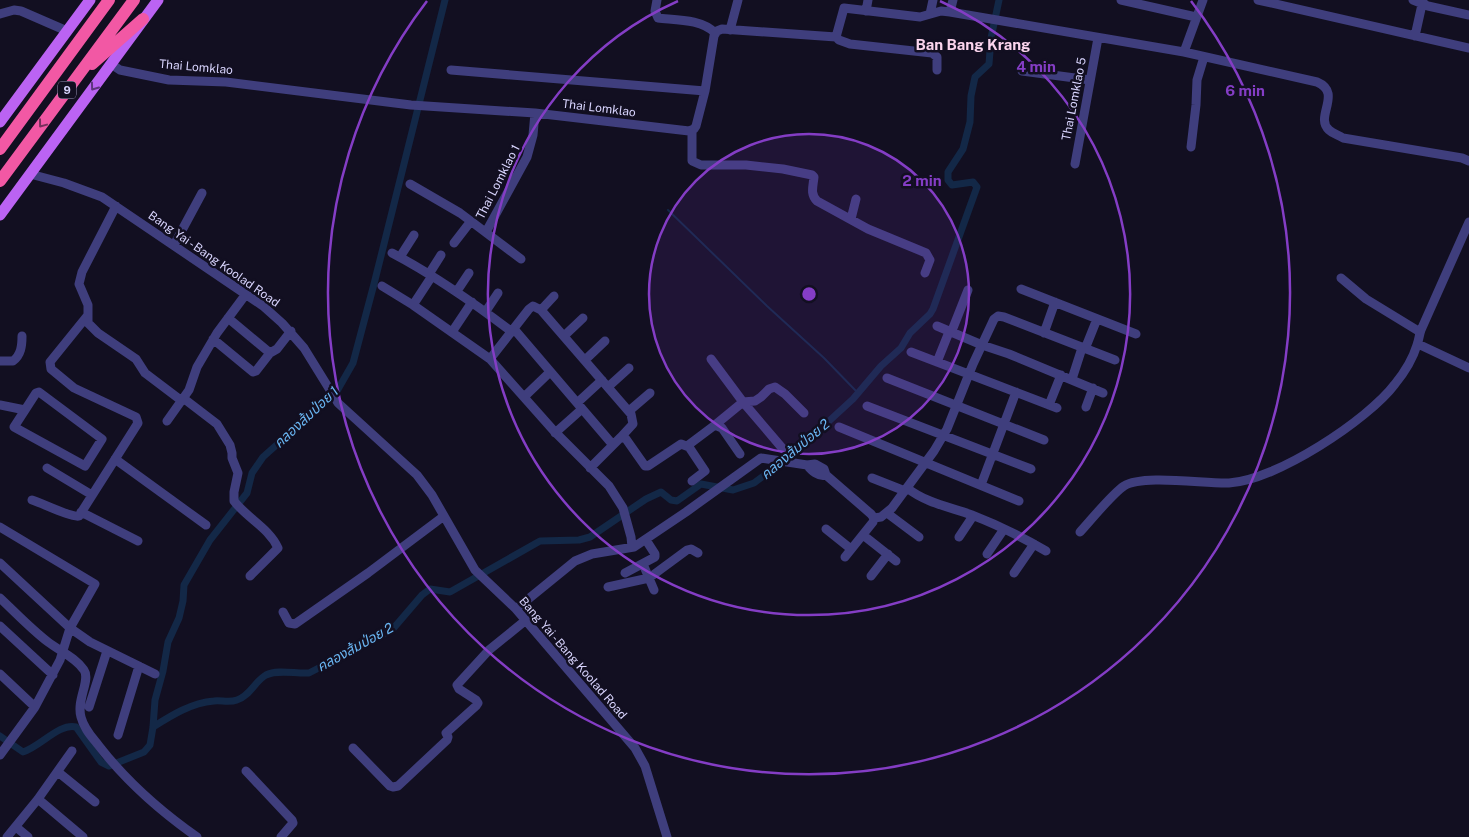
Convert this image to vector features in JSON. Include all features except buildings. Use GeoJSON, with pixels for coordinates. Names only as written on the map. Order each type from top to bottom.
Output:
{"type":"FeatureCollection","features":[{"type":"Feature","properties":{"kind":"highway","name":"9"},"geometry":{"type":"LineString","coordinates":[[0,149],[107,0]]}},
{"type":"Feature","properties":{"kind":"highway","name":"9"},"geometry":{"type":"LineString","coordinates":[[0,180],[134,0]]}},
{"type":"Feature","properties":{"kind":"highway"},"geometry":{"type":"LineString","coordinates":[[74,80],[143,20]]}},
{"type":"Feature","properties":{"kind":"main road"},"geometry":{"type":"LineString","coordinates":[[0,122],[90,0]]}},
{"type":"Feature","properties":{"kind":"main road"},"geometry":{"type":"LineString","coordinates":[[0,214],[158,0]]}},
{"type":"Feature","properties":{"kind":"street"},"geometry":{"type":"LineString","coordinates":[[657,0],[655,12],[658,18],[709,26],[716,33]]}},
{"type":"Feature","properties":{"kind":"street"},"geometry":{"type":"LineString","coordinates":[[730,30],[738,0]]}},
{"type":"Feature","properties":{"kind":"street"},"geometry":{"type":"LineString","coordinates":[[866,10],[868,0]]}},
{"type":"Feature","properties":{"kind":"street"},"geometry":{"type":"LineString","coordinates":[[930,14],[933,0]]}},
{"type":"Feature","properties":{"kind":"street"},"geometry":{"type":"LineString","coordinates":[[950,12],[953,0]]}},
{"type":"Feature","properties":{"kind":"street"},"geometry":{"type":"LineString","coordinates":[[1121,0],[1196,17]]}},
{"type":"Feature","properties":{"kind":"street"},"geometry":{"type":"LineString","coordinates":[[1184,52],[1203,0]]}},
{"type":"Feature","properties":{"kind":"street"},"geometry":{"type":"LineString","coordinates":[[1258,0],[1469,48]]}},
{"type":"Feature","properties":{"kind":"street"},"geometry":{"type":"LineString","coordinates":[[1412,0],[1469,15]]}},
{"type":"Feature","properties":{"kind":"street"},"geometry":{"type":"LineString","coordinates":[[1415,36],[1422,2]]}},
{"type":"Feature","properties":{"kind":"street"},"geometry":{"type":"LineString","coordinates":[[836,37],[844,4],[866,10],[920,17],[941,12],[986,17],[1184,52],[1270,71],[1325,86],[1328,92],[1325,122],[1329,130],[1343,138],[1462,158],[1469,161]]}},
{"type":"Feature","properties":{"kind":"street"},"geometry":{"type":"LineString","coordinates":[[0,14],[14,10],[21,11],[67,31]]}},
{"type":"Feature","properties":{"kind":"street"},"geometry":{"type":"LineString","coordinates":[[925,274],[930,260],[926,254],[888,238],[826,207],[813,197],[814,177],[809,174],[746,165],[701,165],[695,163],[692,161],[692,130],[696,126],[705,91],[708,66],[716,33],[722,29],[836,37],[850,44],[932,53],[937,57],[937,70]]}},
{"type":"Feature","properties":{"kind":"street","name":"Thai Lomklao 5"},"geometry":{"type":"LineString","coordinates":[[1075,164],[1098,38]]}},
{"type":"Feature","properties":{"kind":"street"},"geometry":{"type":"LineString","coordinates":[[1191,147],[1197,80],[1204,57]]}},
{"type":"Feature","properties":{"kind":"street","name":"Thai Lomklao"},"geometry":{"type":"LineString","coordinates":[[111,64],[120,70],[170,80],[226,82],[410,105],[534,113],[692,130]]}},
{"type":"Feature","properties":{"kind":"street"},"geometry":{"type":"LineString","coordinates":[[450,70],[705,91]]}},
{"type":"Feature","properties":{"kind":"street"},"geometry":{"type":"LineString","coordinates":[[1022,71],[1090,80]]}},
{"type":"Feature","properties":{"kind":"street","name":"Thai Lomklao 1"},"geometry":{"type":"LineString","coordinates":[[486,232],[528,157],[534,113]]}},
{"type":"Feature","properties":{"kind":"street","name":"Bang Yai - Bang Koolad Road"},"geometry":{"type":"LineString","coordinates":[[30,174],[102,197],[246,294],[292,331],[338,403],[417,476],[432,496],[478,573],[526,620],[635,748],[645,766],[667,837]]}},
{"type":"Feature","properties":{"kind":"street"},"geometry":{"type":"LineString","coordinates":[[410,184],[471,221],[521,259]]}},
{"type":"Feature","properties":{"kind":"street"},"geometry":{"type":"LineString","coordinates":[[174,245],[202,192]]}},
{"type":"Feature","properties":{"kind":"street"},"geometry":{"type":"LineString","coordinates":[[851,219],[856,199]]}},
{"type":"Feature","properties":{"kind":"street"},"geometry":{"type":"LineString","coordinates":[[116,206],[82,272],[79,284],[88,305],[88,324],[136,360],[144,371],[171,393],[183,399],[217,424],[230,445],[232,458],[238,473],[234,501],[263,528],[276,542],[278,548],[250,576]]}},
{"type":"Feature","properties":{"kind":"street"},"geometry":{"type":"LineString","coordinates":[[454,243],[471,221]]}},
{"type":"Feature","properties":{"kind":"street"},"geometry":{"type":"LineString","coordinates":[[1080,532],[1125,485],[1167,480],[1215,483],[1246,481],[1296,459],[1349,427],[1382,400],[1405,370],[1418,344],[1420,332],[1469,222]]}},
{"type":"Feature","properties":{"kind":"street"},"geometry":{"type":"LineString","coordinates":[[414,235],[396,255],[457,291],[513,331],[613,445]]}},
{"type":"Feature","properties":{"kind":"street"},"geometry":{"type":"LineString","coordinates":[[413,305],[441,255]]}},
{"type":"Feature","properties":{"kind":"street"},"geometry":{"type":"LineString","coordinates":[[457,291],[469,273]]}},
{"type":"Feature","properties":{"kind":"street"},"geometry":{"type":"LineString","coordinates":[[1341,278],[1366,299],[1420,332]]}},
{"type":"Feature","properties":{"kind":"street"},"geometry":{"type":"LineString","coordinates":[[382,286],[413,305],[490,360],[556,433],[609,486],[626,518],[632,547]]}},
{"type":"Feature","properties":{"kind":"street"},"geometry":{"type":"LineString","coordinates":[[1021,289],[1136,334]]}},
{"type":"Feature","properties":{"kind":"street"},"geometry":{"type":"LineString","coordinates":[[937,362],[968,290]]}},
{"type":"Feature","properties":{"kind":"street"},"geometry":{"type":"LineString","coordinates":[[486,312],[498,293]]}},
{"type":"Feature","properties":{"kind":"street"},"geometry":{"type":"LineString","coordinates":[[167,421],[189,390],[197,368],[213,339],[246,294]]}},
{"type":"Feature","properties":{"kind":"street"},"geometry":{"type":"LineString","coordinates":[[541,310],[554,296]]}},
{"type":"Feature","properties":{"kind":"street"},"geometry":{"type":"LineString","coordinates":[[452,332],[472,302]]}},
{"type":"Feature","properties":{"kind":"street"},"geometry":{"type":"LineString","coordinates":[[1044,333],[1055,302]]}},
{"type":"Feature","properties":{"kind":"street"},"geometry":{"type":"LineString","coordinates":[[490,360],[533,306],[541,310],[633,417],[633,424],[590,468]]}},
{"type":"Feature","properties":{"kind":"street"},"geometry":{"type":"LineString","coordinates":[[32,500],[74,517],[79,516],[138,423],[136,417],[74,388],[51,369],[50,362],[88,316]]}},
{"type":"Feature","properties":{"kind":"street"},"geometry":{"type":"LineString","coordinates":[[516,609],[575,561],[592,554],[632,547],[646,540],[761,458],[820,466],[824,469],[826,475],[874,518],[882,517],[906,490],[944,434],[982,345],[994,319],[998,316],[1115,360]]}},
{"type":"Feature","properties":{"kind":"street"},"geometry":{"type":"LineString","coordinates":[[228,318],[270,353]]}},
{"type":"Feature","properties":{"kind":"street"},"geometry":{"type":"LineString","coordinates":[[564,336],[583,318]]}},
{"type":"Feature","properties":{"kind":"street"},"geometry":{"type":"LineString","coordinates":[[1072,379],[1097,319]]}},
{"type":"Feature","properties":{"kind":"street"},"geometry":{"type":"LineString","coordinates":[[937,326],[1103,393]]}},
{"type":"Feature","properties":{"kind":"street"},"geometry":{"type":"LineString","coordinates":[[213,339],[253,372],[256,371],[270,353],[277,349],[292,331]]}},
{"type":"Feature","properties":{"kind":"street"},"geometry":{"type":"LineString","coordinates":[[0,361],[13,361],[18,356],[22,336]]}},
{"type":"Feature","properties":{"kind":"street"},"geometry":{"type":"LineString","coordinates":[[585,360],[605,341]]}},
{"type":"Feature","properties":{"kind":"street"},"geometry":{"type":"LineString","coordinates":[[1418,344],[1469,368]]}},
{"type":"Feature","properties":{"kind":"street"},"geometry":{"type":"LineString","coordinates":[[911,352],[1053,407],[1061,375]]}},
{"type":"Feature","properties":{"kind":"street"},"geometry":{"type":"LineString","coordinates":[[711,359],[743,402],[784,448]]}},
{"type":"Feature","properties":{"kind":"street"},"geometry":{"type":"LineString","coordinates":[[556,433],[579,406],[605,383],[629,368]]}},
{"type":"Feature","properties":{"kind":"street"},"geometry":{"type":"LineString","coordinates":[[524,397],[550,372]]}},
{"type":"Feature","properties":{"kind":"street"},"geometry":{"type":"LineString","coordinates":[[888,378],[1044,440]]}},
{"type":"Feature","properties":{"kind":"street"},"geometry":{"type":"LineString","coordinates":[[687,446],[743,402],[755,401],[769,389],[775,387],[804,413]]}},
{"type":"Feature","properties":{"kind":"street"},"geometry":{"type":"LineString","coordinates":[[1086,407],[1093,388]]}},
{"type":"Feature","properties":{"kind":"street"},"geometry":{"type":"LineString","coordinates":[[38,392],[102,438],[102,440],[87,464],[82,465],[15,428],[14,426],[25,410],[38,392]]}},
{"type":"Feature","properties":{"kind":"street"},"geometry":{"type":"LineString","coordinates":[[629,411],[650,392]]}},
{"type":"Feature","properties":{"kind":"street"},"geometry":{"type":"LineString","coordinates":[[981,485],[1016,392]]}},
{"type":"Feature","properties":{"kind":"street"},"geometry":{"type":"LineString","coordinates":[[0,405],[25,410]]}},
{"type":"Feature","properties":{"kind":"street"},"geometry":{"type":"LineString","coordinates":[[866,406],[1032,469]]}},
{"type":"Feature","properties":{"kind":"street"},"geometry":{"type":"LineString","coordinates":[[715,425],[722,428],[740,454]]}},
{"type":"Feature","properties":{"kind":"street"},"geometry":{"type":"LineString","coordinates":[[839,427],[1019,501]]}},
{"type":"Feature","properties":{"kind":"street"},"geometry":{"type":"LineString","coordinates":[[621,437],[626,439],[645,466],[648,466],[681,444],[687,446],[705,471],[692,481]]}},
{"type":"Feature","properties":{"kind":"street"},"geometry":{"type":"LineString","coordinates":[[115,459],[206,525]]}},
{"type":"Feature","properties":{"kind":"street"},"geometry":{"type":"LineString","coordinates":[[47,468],[92,494]]}},
{"type":"Feature","properties":{"kind":"street"},"geometry":{"type":"LineString","coordinates":[[872,478],[1004,529],[1046,551]]}},
{"type":"Feature","properties":{"kind":"street"},"geometry":{"type":"LineString","coordinates":[[81,512],[138,541]]}},
{"type":"Feature","properties":{"kind":"street"},"geometry":{"type":"LineString","coordinates":[[887,513],[919,537]]}},
{"type":"Feature","properties":{"kind":"street"},"geometry":{"type":"LineString","coordinates":[[283,612],[289,623],[295,624],[368,573],[444,516]]}},
{"type":"Feature","properties":{"kind":"street"},"geometry":{"type":"LineString","coordinates":[[959,537],[973,516]]}},
{"type":"Feature","properties":{"kind":"street"},"geometry":{"type":"LineString","coordinates":[[845,557],[874,518]]}},
{"type":"Feature","properties":{"kind":"street"},"geometry":{"type":"LineString","coordinates":[[0,527],[95,584],[70,628],[63,653],[53,675],[35,707],[1,754]]}},
{"type":"Feature","properties":{"kind":"street"},"geometry":{"type":"LineString","coordinates":[[826,529],[851,549]]}},
{"type":"Feature","properties":{"kind":"street"},"geometry":{"type":"LineString","coordinates":[[987,554],[1004,529]]}},
{"type":"Feature","properties":{"kind":"street"},"geometry":{"type":"LineString","coordinates":[[863,535],[896,561]]}},
{"type":"Feature","properties":{"kind":"street"},"geometry":{"type":"LineString","coordinates":[[625,573],[655,557],[646,540]]}},
{"type":"Feature","properties":{"kind":"street"},"geometry":{"type":"LineString","coordinates":[[1014,572],[1034,544]]}},
{"type":"Feature","properties":{"kind":"street"},"geometry":{"type":"LineString","coordinates":[[608,587],[649,578],[687,550],[691,549],[698,553]]}},
{"type":"Feature","properties":{"kind":"street"},"geometry":{"type":"LineString","coordinates":[[871,576],[888,554]]}},
{"type":"Feature","properties":{"kind":"street"},"geometry":{"type":"LineString","coordinates":[[0,563],[70,628],[107,651],[155,674]]}},
{"type":"Feature","properties":{"kind":"street"},"geometry":{"type":"LineString","coordinates":[[643,564],[654,590]]}},
{"type":"Feature","properties":{"kind":"street"},"geometry":{"type":"LineString","coordinates":[[0,598],[48,642],[77,662],[87,675],[79,703],[80,715],[84,726],[111,762],[153,804],[197,837]]}},
{"type":"Feature","properties":{"kind":"street"},"geometry":{"type":"LineString","coordinates":[[354,748],[390,786],[398,786],[447,740],[446,733],[478,703],[459,689],[457,685],[489,650],[526,620]]}},
{"type":"Feature","properties":{"kind":"street"},"geometry":{"type":"LineString","coordinates":[[0,626],[53,675]]}},
{"type":"Feature","properties":{"kind":"street"},"geometry":{"type":"LineString","coordinates":[[89,708],[107,651]]}},
{"type":"Feature","properties":{"kind":"street"},"geometry":{"type":"LineString","coordinates":[[118,735],[138,666]]}},
{"type":"Feature","properties":{"kind":"street"},"geometry":{"type":"LineString","coordinates":[[0,674],[35,707]]}},
{"type":"Feature","properties":{"kind":"street"},"geometry":{"type":"LineString","coordinates":[[7,837],[38,799],[72,751]]}},
{"type":"Feature","properties":{"kind":"street"},"geometry":{"type":"LineString","coordinates":[[246,770],[292,820],[293,823],[281,837]]}},
{"type":"Feature","properties":{"kind":"street"},"geometry":{"type":"LineString","coordinates":[[58,772],[95,802]]}},
{"type":"Feature","properties":{"kind":"street"},"geometry":{"type":"LineString","coordinates":[[38,799],[83,837]]}},
{"type":"Feature","properties":{"kind":"street"},"geometry":{"type":"LineString","coordinates":[[16,827],[28,837]]}},
{"type":"Feature","properties":{"kind":"waterway","name":"คลองส้มป่อย 1"},"geometry":{"type":"LineString","coordinates":[[0,736],[23,752],[56,732],[76,727],[101,762],[109,766],[144,752],[150,745],[155,700],[168,642],[179,618],[184,585],[210,540],[247,493],[252,473],[263,457],[337,391],[353,363],[445,0]]}},
{"type":"Feature","properties":{"kind":"waterway","name":"คลองส้มป่อย 2"},"geometry":{"type":"LineString","coordinates":[[153,727],[197,704],[214,701],[234,701],[242,698],[262,678],[271,673],[309,673],[392,630],[422,595],[430,589],[450,592],[540,541],[579,540],[590,537],[646,499],[661,492],[671,500],[677,501],[701,484],[733,490],[754,483],[803,445],[853,399],[881,366],[901,348],[910,333],[933,309],[977,187],[973,182],[952,185],[948,180],[948,172],[963,149],[970,122],[971,96],[975,77],[989,64],[991,38],[999,0]]}},
{"type":"Feature","properties":{"kind":"waterway"},"geometry":{"type":"LineString","coordinates":[[668,210],[767,306],[824,358],[858,393]]}},
{"type":"Feature","properties":{"kind":"district","name":"Ban Bang Krang"},"geometry":{"type":"Point","coordinates":[973,45]}}]}
